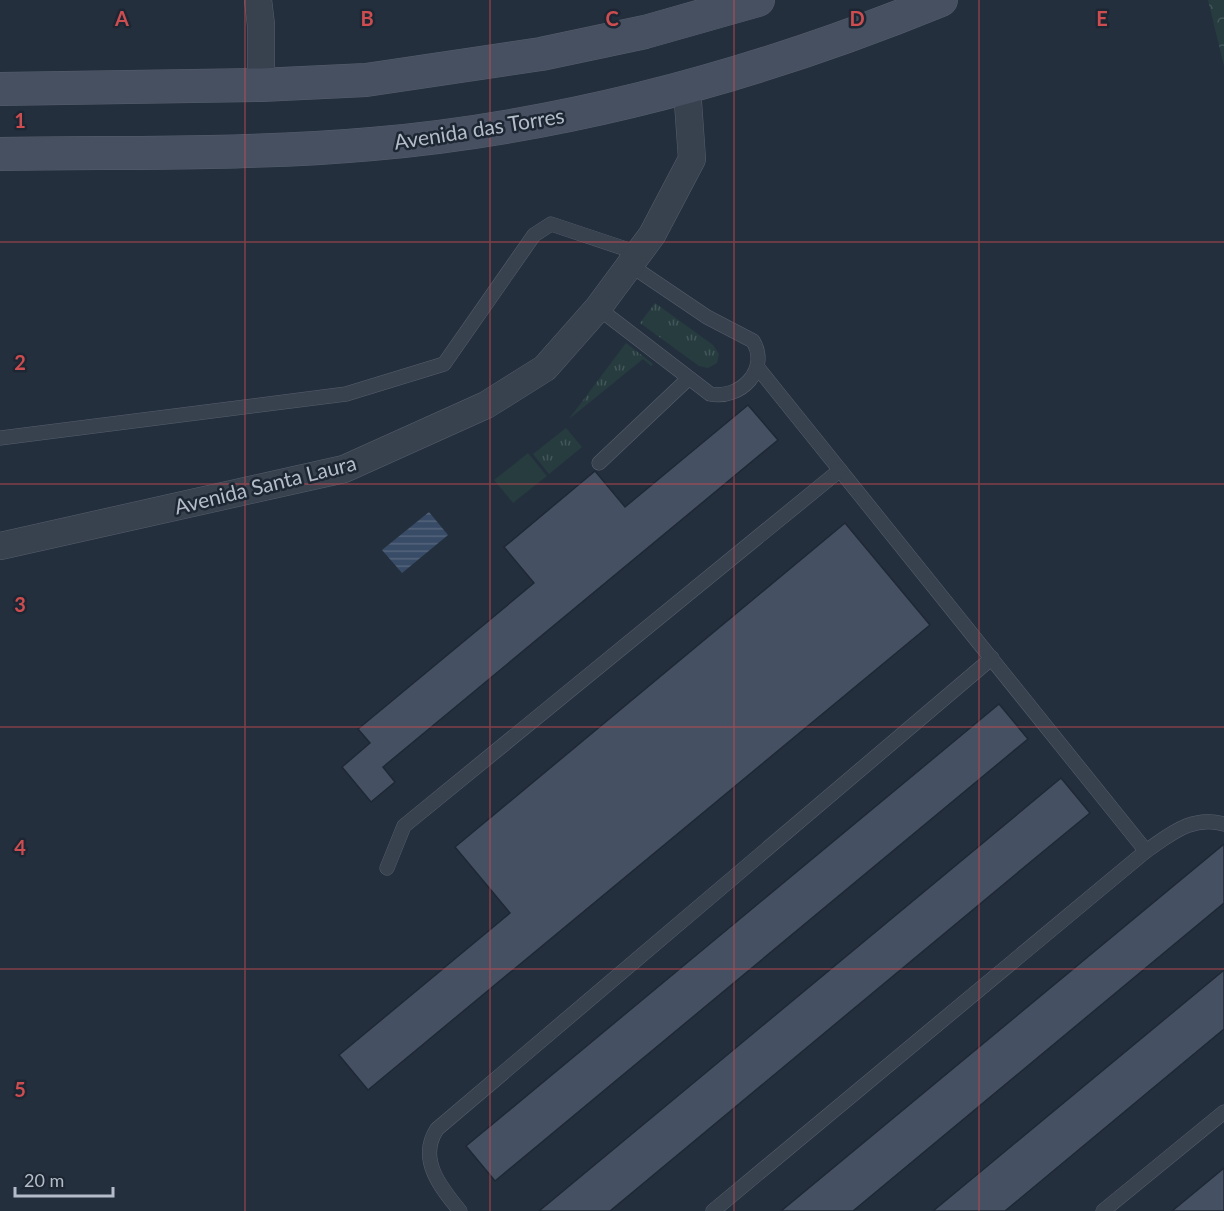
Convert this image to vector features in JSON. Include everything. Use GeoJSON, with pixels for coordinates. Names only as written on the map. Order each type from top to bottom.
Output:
{"type":"FeatureCollection","features":[{"type":"Feature","properties":{"kind":"main road"},"geometry":{"type":"LineString","coordinates":[[0,88],[261,85],[366,80],[541,54],[645,32],[758,0]]}},
{"type":"Feature","properties":{"kind":"main road","name":"Avenida das Torres"},"geometry":{"type":"LineString","coordinates":[[0,154],[285,150],[372,144],[475,132],[687,88],[802,51],[941,0]]}},
{"type":"Feature","properties":{"kind":"street"},"geometry":{"type":"LineString","coordinates":[[258,0],[261,25],[261,85]]}},
{"type":"Feature","properties":{"kind":"street","name":"Avenida Santa Laura"},"geometry":{"type":"LineString","coordinates":[[0,546],[344,469],[486,405],[545,368],[598,308],[652,235],[692,159],[687,88]]}},
{"type":"Feature","properties":{"kind":"lane"},"geometry":{"type":"LineString","coordinates":[[0,438],[346,394],[444,364],[534,235],[551,224],[634,259],[707,317],[753,341],[758,349],[758,368],[750,380],[729,394],[710,394],[598,308]]}},
{"type":"Feature","properties":{"kind":"lane"},"geometry":{"type":"LineString","coordinates":[[758,368],[1146,851]]}},
{"type":"Feature","properties":{"kind":"lane"},"geometry":{"type":"LineString","coordinates":[[599,463],[689,378]]}},
{"type":"Feature","properties":{"kind":"lane"},"geometry":{"type":"LineString","coordinates":[[387,868],[404,826],[840,470]]}},
{"type":"Feature","properties":{"kind":"lane"},"geometry":{"type":"LineString","coordinates":[[460,1211],[435,1176],[430,1163],[429,1145],[437,1129],[992,658]]}},
{"type":"Feature","properties":{"kind":"lane"},"geometry":{"type":"LineString","coordinates":[[713,1211],[1146,851],[1185,824],[1212,822],[1224,824]]}},
{"type":"Feature","properties":{"kind":"lane"},"geometry":{"type":"LineString","coordinates":[[1103,1211],[1224,1112]]}},
{"type":"Feature","properties":{"kind":"green space"},"geometry":{"type":"Polygon","coordinates":[[[1208,0],[1224,0],[1224,66],[1208,0]]]}},
{"type":"Feature","properties":{"kind":"green space"},"geometry":{"type":"Polygon","coordinates":[[[655,303],[713,345],[719,354],[717,363],[708,368],[699,366],[640,323],[655,303]]]}},
{"type":"Feature","properties":{"kind":"green space"},"geometry":{"type":"Polygon","coordinates":[[[626,343],[653,364],[651,366],[643,359],[569,419],[626,343]]]}},
{"type":"Feature","properties":{"kind":"green space"},"geometry":{"type":"Polygon","coordinates":[[[566,428],[582,447],[549,474],[533,454],[566,428]]]}},
{"type":"Feature","properties":{"kind":"green space"},"geometry":{"type":"Polygon","coordinates":[[[528,453],[547,476],[513,503],[494,480],[528,453]]]}},
{"type":"Feature","properties":{"kind":"water"},"geometry":{"type":"Polygon","coordinates":[[[429,512],[448,535],[402,573],[382,550],[429,512]]]}},
{"type":"Feature","properties":{"kind":"building"},"geometry":{"type":"Polygon","coordinates":[[[748,405],[778,440],[383,767],[395,782],[371,802],[342,767],[370,743],[358,729],[534,583],[504,547],[595,471],[625,507],[748,405]]]}},
{"type":"Feature","properties":{"kind":"building"},"geometry":{"type":"Polygon","coordinates":[[[845,523],[930,625],[368,1090],[339,1055],[510,913],[455,847],[845,523]]]}},
{"type":"Feature","properties":{"kind":"building"},"geometry":{"type":"Polygon","coordinates":[[[999,704],[1028,739],[495,1181],[466,1146],[999,704]]]}},
{"type":"Feature","properties":{"kind":"building"},"geometry":{"type":"Polygon","coordinates":[[[1061,778],[1090,813],[610,1211],[539,1211],[1061,778]]]}},
{"type":"Feature","properties":{"kind":"building"},"geometry":{"type":"Polygon","coordinates":[[[1224,844],[1224,903],[853,1211],[781,1211],[1224,844]]]}},
{"type":"Feature","properties":{"kind":"building"},"geometry":{"type":"Polygon","coordinates":[[[1224,970],[1224,1029],[1005,1211],[933,1211],[1224,970]]]}},
{"type":"Feature","properties":{"kind":"building"},"geometry":{"type":"Polygon","coordinates":[[[1224,1168],[1224,1211],[1172,1211],[1224,1168]]]}}]}
